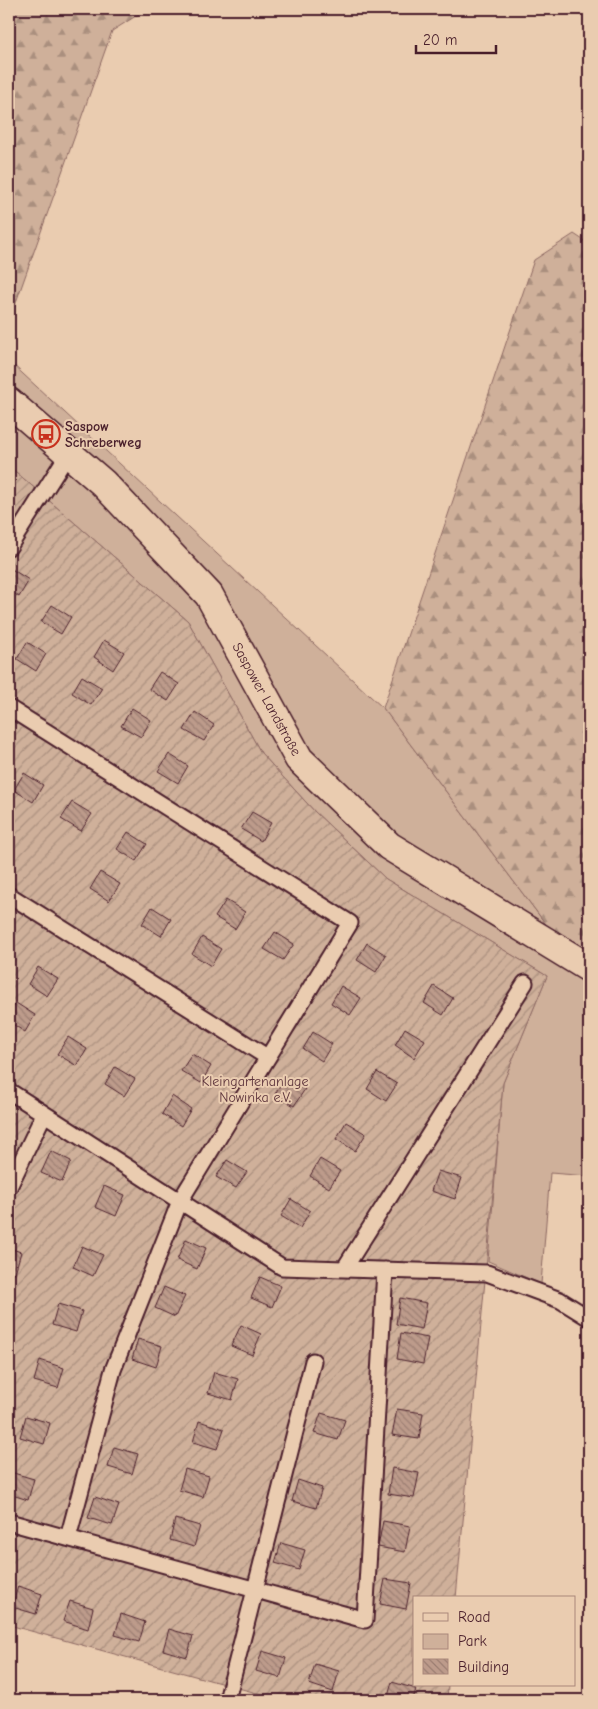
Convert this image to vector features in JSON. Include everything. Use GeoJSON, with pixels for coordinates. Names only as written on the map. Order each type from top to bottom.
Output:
{"type":"FeatureCollection","features":[{"type":"Feature","properties":{"kind":"street","name":"Saspower Landstraße"},"geometry":{"type":"LineString","coordinates":[[9,402],[103,483],[208,595],[299,759],[389,846],[589,968]]}},
{"type":"Feature","properties":{"kind":"lane"},"geometry":{"type":"LineString","coordinates":[[9,547],[68,454]]}},
{"type":"Feature","properties":{"kind":"lane"},"geometry":{"type":"LineString","coordinates":[[9,708],[350,923],[180,1201],[113,1370],[68,1538]]}},
{"type":"Feature","properties":{"kind":"lane"},"geometry":{"type":"LineString","coordinates":[[9,895],[267,1057]]}},
{"type":"Feature","properties":{"kind":"lane"},"geometry":{"type":"LineString","coordinates":[[344,1269],[525,983]]}},
{"type":"Feature","properties":{"kind":"lane"},"geometry":{"type":"LineString","coordinates":[[9,1091],[282,1267],[487,1273],[560,1300],[589,1318]]}},
{"type":"Feature","properties":{"kind":"lane"},"geometry":{"type":"LineString","coordinates":[[9,1187],[44,1114]]}},
{"type":"Feature","properties":{"kind":"lane"},"geometry":{"type":"LineString","coordinates":[[9,1522],[365,1620],[385,1270]]}},
{"type":"Feature","properties":{"kind":"lane"},"geometry":{"type":"LineString","coordinates":[[227,1700],[313,1361]]}},
{"type":"Feature","properties":{"kind":"green space"},"geometry":{"type":"Polygon","coordinates":[[[9,9],[147,9],[112,31],[9,322],[9,9]]]}},
{"type":"Feature","properties":{"kind":"green space"},"geometry":{"type":"Polygon","coordinates":[[[574,234],[589,244],[589,953],[548,927],[383,708],[534,260],[574,234]]]}},
{"type":"Feature","properties":{"kind":"green space"},"geometry":{"type":"Polygon","coordinates":[[[9,361],[383,708],[548,927],[589,953],[589,1176],[550,1173],[541,1284],[488,1261],[503,1083],[547,976],[386,879],[315,812],[261,753],[188,621],[9,466],[9,361]]]}},
{"type":"Feature","properties":{"kind":"green space","name":"Kleingartenanlage Nowinka e.V."},"geometry":{"type":"Polygon","coordinates":[[[9,466],[188,621],[261,753],[315,812],[386,879],[547,976],[503,1083],[456,1596],[413,1596],[413,1686],[448,1686],[447,1700],[282,1700],[9,1625],[9,466]]]}},
{"type":"Feature","properties":{"kind":"building"},"geometry":{"type":"Polygon","coordinates":[[[10,568],[29,580],[19,597],[9,590],[10,568]]]}},
{"type":"Feature","properties":{"kind":"building"},"geometry":{"type":"Polygon","coordinates":[[[52,605],[71,617],[61,634],[41,622],[52,605]]]}},
{"type":"Feature","properties":{"kind":"building"},"geometry":{"type":"Polygon","coordinates":[[[104,640],[124,652],[113,670],[94,657],[104,640]]]}},
{"type":"Feature","properties":{"kind":"building"},"geometry":{"type":"Polygon","coordinates":[[[27,642],[46,654],[36,671],[17,659],[27,642]]]}},
{"type":"Feature","properties":{"kind":"building"},"geometry":{"type":"Polygon","coordinates":[[[160,672],[179,684],[168,701],[149,689],[160,672]]]}},
{"type":"Feature","properties":{"kind":"building"},"geometry":{"type":"Polygon","coordinates":[[[82,676],[102,688],[91,705],[72,693],[82,676]]]}},
{"type":"Feature","properties":{"kind":"building"},"geometry":{"type":"Polygon","coordinates":[[[132,708],[151,720],[141,737],[121,726],[132,708]]]}},
{"type":"Feature","properties":{"kind":"building"},"geometry":{"type":"Polygon","coordinates":[[[195,712],[214,725],[204,741],[184,730],[195,712]]]}},
{"type":"Feature","properties":{"kind":"building"},"geometry":{"type":"Polygon","coordinates":[[[169,754],[188,766],[178,783],[158,771],[169,754]]]}},
{"type":"Feature","properties":{"kind":"building"},"geometry":{"type":"Polygon","coordinates":[[[24,773],[43,785],[33,802],[14,790],[24,773]]]}},
{"type":"Feature","properties":{"kind":"building"},"geometry":{"type":"Polygon","coordinates":[[[72,802],[92,814],[81,831],[61,819],[72,802]]]}},
{"type":"Feature","properties":{"kind":"building"},"geometry":{"type":"Polygon","coordinates":[[[252,812],[271,823],[261,841],[241,829],[252,812]]]}},
{"type":"Feature","properties":{"kind":"building"},"geometry":{"type":"Polygon","coordinates":[[[128,832],[147,844],[136,861],[117,849],[128,832]]]}},
{"type":"Feature","properties":{"kind":"building"},"geometry":{"type":"Polygon","coordinates":[[[100,872],[120,884],[109,901],[90,889],[100,872]]]}},
{"type":"Feature","properties":{"kind":"building"},"geometry":{"type":"Polygon","coordinates":[[[226,900],[245,912],[235,929],[215,917],[226,900]]]}},
{"type":"Feature","properties":{"kind":"building"},"geometry":{"type":"Polygon","coordinates":[[[152,907],[171,919],[161,936],[142,924],[152,907]]]}},
{"type":"Feature","properties":{"kind":"building"},"geometry":{"type":"Polygon","coordinates":[[[275,932],[294,944],[283,960],[264,949],[275,932]]]}},
{"type":"Feature","properties":{"kind":"building"},"geometry":{"type":"Polygon","coordinates":[[[202,937],[221,949],[211,966],[192,954],[202,937]]]}},
{"type":"Feature","properties":{"kind":"building"},"geometry":{"type":"Polygon","coordinates":[[[367,943],[386,955],[376,972],[357,960],[367,943]]]}},
{"type":"Feature","properties":{"kind":"building"},"geometry":{"type":"Polygon","coordinates":[[[38,967],[58,979],[47,996],[28,984],[38,967]]]}},
{"type":"Feature","properties":{"kind":"building"},"geometry":{"type":"Polygon","coordinates":[[[341,986],[361,998],[350,1015],[331,1003],[341,986]]]}},
{"type":"Feature","properties":{"kind":"building"},"geometry":{"type":"Polygon","coordinates":[[[434,986],[453,998],[443,1015],[424,1003],[434,986]]]}},
{"type":"Feature","properties":{"kind":"building"},"geometry":{"type":"Polygon","coordinates":[[[16,1003],[35,1015],[25,1032],[9,1022],[9,1015],[16,1003]]]}},
{"type":"Feature","properties":{"kind":"building"},"geometry":{"type":"Polygon","coordinates":[[[405,1028],[425,1040],[414,1058],[395,1045],[405,1028]]]}},
{"type":"Feature","properties":{"kind":"building"},"geometry":{"type":"Polygon","coordinates":[[[313,1032],[332,1044],[322,1061],[303,1049],[313,1032]]]}},
{"type":"Feature","properties":{"kind":"building"},"geometry":{"type":"Polygon","coordinates":[[[68,1037],[87,1049],[77,1066],[57,1054],[68,1037]]]}},
{"type":"Feature","properties":{"kind":"building"},"geometry":{"type":"Polygon","coordinates":[[[192,1054],[211,1066],[201,1083],[181,1071],[192,1054]]]}},
{"type":"Feature","properties":{"kind":"building"},"geometry":{"type":"Polygon","coordinates":[[[115,1067],[135,1079],[124,1096],[105,1084],[115,1067]]]}},
{"type":"Feature","properties":{"kind":"building"},"geometry":{"type":"Polygon","coordinates":[[[377,1072],[397,1084],[386,1101],[367,1089],[377,1072]]]}},
{"type":"Feature","properties":{"kind":"building"},"geometry":{"type":"Polygon","coordinates":[[[285,1077],[305,1089],[294,1106],[275,1094],[285,1077]]]}},
{"type":"Feature","properties":{"kind":"building"},"geometry":{"type":"Polygon","coordinates":[[[172,1096],[191,1109],[181,1126],[162,1114],[172,1096]]]}},
{"type":"Feature","properties":{"kind":"building"},"geometry":{"type":"Polygon","coordinates":[[[346,1122],[366,1134],[355,1151],[336,1139],[346,1122]]]}},
{"type":"Feature","properties":{"kind":"building"},"geometry":{"type":"Polygon","coordinates":[[[51,1151],[71,1161],[62,1182],[41,1173],[51,1151]]]}},
{"type":"Feature","properties":{"kind":"building"},"geometry":{"type":"Polygon","coordinates":[[[320,1159],[340,1171],[329,1188],[310,1176],[320,1159]]]}},
{"type":"Feature","properties":{"kind":"building"},"geometry":{"type":"Polygon","coordinates":[[[227,1160],[247,1172],[236,1188],[216,1177],[227,1160]]]}},
{"type":"Feature","properties":{"kind":"building"},"geometry":{"type":"Polygon","coordinates":[[[438,1171],[462,1178],[455,1199],[431,1191],[438,1171]]]}},
{"type":"Feature","properties":{"kind":"building"},"geometry":{"type":"Polygon","coordinates":[[[104,1186],[125,1195],[116,1216],[95,1207],[104,1186]]]}},
{"type":"Feature","properties":{"kind":"building"},"geometry":{"type":"Polygon","coordinates":[[[291,1199],[310,1211],[300,1228],[281,1216],[291,1199]]]}},
{"type":"Feature","properties":{"kind":"building"},"geometry":{"type":"Polygon","coordinates":[[[186,1239],[206,1248],[197,1269],[177,1260],[186,1239]]]}},
{"type":"Feature","properties":{"kind":"building"},"geometry":{"type":"Polygon","coordinates":[[[82,1246],[103,1255],[93,1276],[73,1267],[82,1246]]]}},
{"type":"Feature","properties":{"kind":"building"},"geometry":{"type":"Polygon","coordinates":[[[9,1248],[21,1252],[15,1273],[9,1271],[9,1248]]]}},
{"type":"Feature","properties":{"kind":"building"},"geometry":{"type":"Polygon","coordinates":[[[260,1277],[281,1286],[272,1307],[251,1298],[260,1277]]]}},
{"type":"Feature","properties":{"kind":"building"},"geometry":{"type":"Polygon","coordinates":[[[164,1287],[185,1296],[175,1317],[155,1308],[164,1287]]]}},
{"type":"Feature","properties":{"kind":"building"},"geometry":{"type":"Polygon","coordinates":[[[400,1298],[427,1303],[422,1329],[396,1324],[400,1298]]]}},
{"type":"Feature","properties":{"kind":"building"},"geometry":{"type":"Polygon","coordinates":[[[58,1304],[82,1311],[76,1332],[52,1325],[58,1304]]]}},
{"type":"Feature","properties":{"kind":"building"},"geometry":{"type":"Polygon","coordinates":[[[241,1325],[261,1334],[252,1355],[231,1346],[241,1325]]]}},
{"type":"Feature","properties":{"kind":"building"},"geometry":{"type":"Polygon","coordinates":[[[401,1333],[428,1338],[423,1364],[397,1359],[401,1333]]]}},
{"type":"Feature","properties":{"kind":"building"},"geometry":{"type":"Polygon","coordinates":[[[138,1339],[162,1346],[156,1367],[132,1359],[138,1339]]]}},
{"type":"Feature","properties":{"kind":"building"},"geometry":{"type":"Polygon","coordinates":[[[40,1360],[64,1368],[58,1388],[34,1381],[40,1360]]]}},
{"type":"Feature","properties":{"kind":"building"},"geometry":{"type":"Polygon","coordinates":[[[214,1372],[238,1379],[232,1400],[208,1393],[214,1372]]]}},
{"type":"Feature","properties":{"kind":"building"},"geometry":{"type":"Polygon","coordinates":[[[397,1409],[423,1413],[419,1439],[392,1435],[397,1409]]]}},
{"type":"Feature","properties":{"kind":"building"},"geometry":{"type":"Polygon","coordinates":[[[321,1413],[345,1420],[338,1440],[314,1433],[321,1413]]]}},
{"type":"Feature","properties":{"kind":"building"},"geometry":{"type":"Polygon","coordinates":[[[26,1416],[50,1423],[44,1444],[20,1437],[26,1416]]]}},
{"type":"Feature","properties":{"kind":"building"},"geometry":{"type":"Polygon","coordinates":[[[199,1421],[224,1429],[217,1449],[193,1442],[199,1421]]]}},
{"type":"Feature","properties":{"kind":"building"},"geometry":{"type":"Polygon","coordinates":[[[114,1447],[138,1454],[132,1474],[108,1467],[114,1447]]]}},
{"type":"Feature","properties":{"kind":"building"},"geometry":{"type":"Polygon","coordinates":[[[392,1468],[419,1473],[414,1498],[388,1494],[392,1468]]]}},
{"type":"Feature","properties":{"kind":"building"},"geometry":{"type":"Polygon","coordinates":[[[185,1469],[209,1476],[203,1497],[179,1490],[185,1469]]]}},
{"type":"Feature","properties":{"kind":"building"},"geometry":{"type":"Polygon","coordinates":[[[10,1472],[34,1479],[28,1500],[9,1494],[10,1472]]]}},
{"type":"Feature","properties":{"kind":"building"},"geometry":{"type":"Polygon","coordinates":[[[298,1480],[322,1488],[316,1508],[292,1501],[298,1480]]]}},
{"type":"Feature","properties":{"kind":"building"},"geometry":{"type":"Polygon","coordinates":[[[95,1497],[119,1505],[112,1525],[88,1518],[95,1497]]]}},
{"type":"Feature","properties":{"kind":"building"},"geometry":{"type":"Polygon","coordinates":[[[175,1519],[200,1526],[194,1547],[170,1540],[175,1519]]]}},
{"type":"Feature","properties":{"kind":"building"},"geometry":{"type":"Polygon","coordinates":[[[383,1521],[410,1526],[405,1552],[378,1547],[383,1521]]]}},
{"type":"Feature","properties":{"kind":"building"},"geometry":{"type":"Polygon","coordinates":[[[281,1543],[305,1550],[299,1570],[275,1563],[281,1543]]]}},
{"type":"Feature","properties":{"kind":"building"},"geometry":{"type":"Polygon","coordinates":[[[385,1579],[411,1583],[406,1609],[380,1604],[385,1579]]]}},
{"type":"Feature","properties":{"kind":"building"},"geometry":{"type":"Polygon","coordinates":[[[18,1586],[42,1594],[36,1614],[12,1607],[18,1586]]]}},
{"type":"Feature","properties":{"kind":"building"},"geometry":{"type":"Polygon","coordinates":[[[70,1601],[93,1608],[88,1629],[63,1621],[70,1601]]]}},
{"type":"Feature","properties":{"kind":"building"},"geometry":{"type":"Polygon","coordinates":[[[121,1614],[145,1622],[139,1642],[115,1635],[121,1614]]]}},
{"type":"Feature","properties":{"kind":"building"},"geometry":{"type":"Polygon","coordinates":[[[169,1629],[193,1636],[187,1657],[163,1650],[169,1629]]]}},
{"type":"Feature","properties":{"kind":"building"},"geometry":{"type":"Polygon","coordinates":[[[262,1651],[286,1658],[280,1678],[256,1671],[262,1651]]]}},
{"type":"Feature","properties":{"kind":"building"},"geometry":{"type":"Polygon","coordinates":[[[315,1664],[339,1671],[333,1692],[309,1684],[315,1664]]]}},
{"type":"Feature","properties":{"kind":"building"},"geometry":{"type":"Polygon","coordinates":[[[392,1682],[416,1689],[413,1700],[387,1700],[392,1682]]]}},
{"type":"Feature","properties":{"kind":"place","name":"Saspow Schreberweg"},"geometry":{"type":"Point","coordinates":[46,434]}}]}
